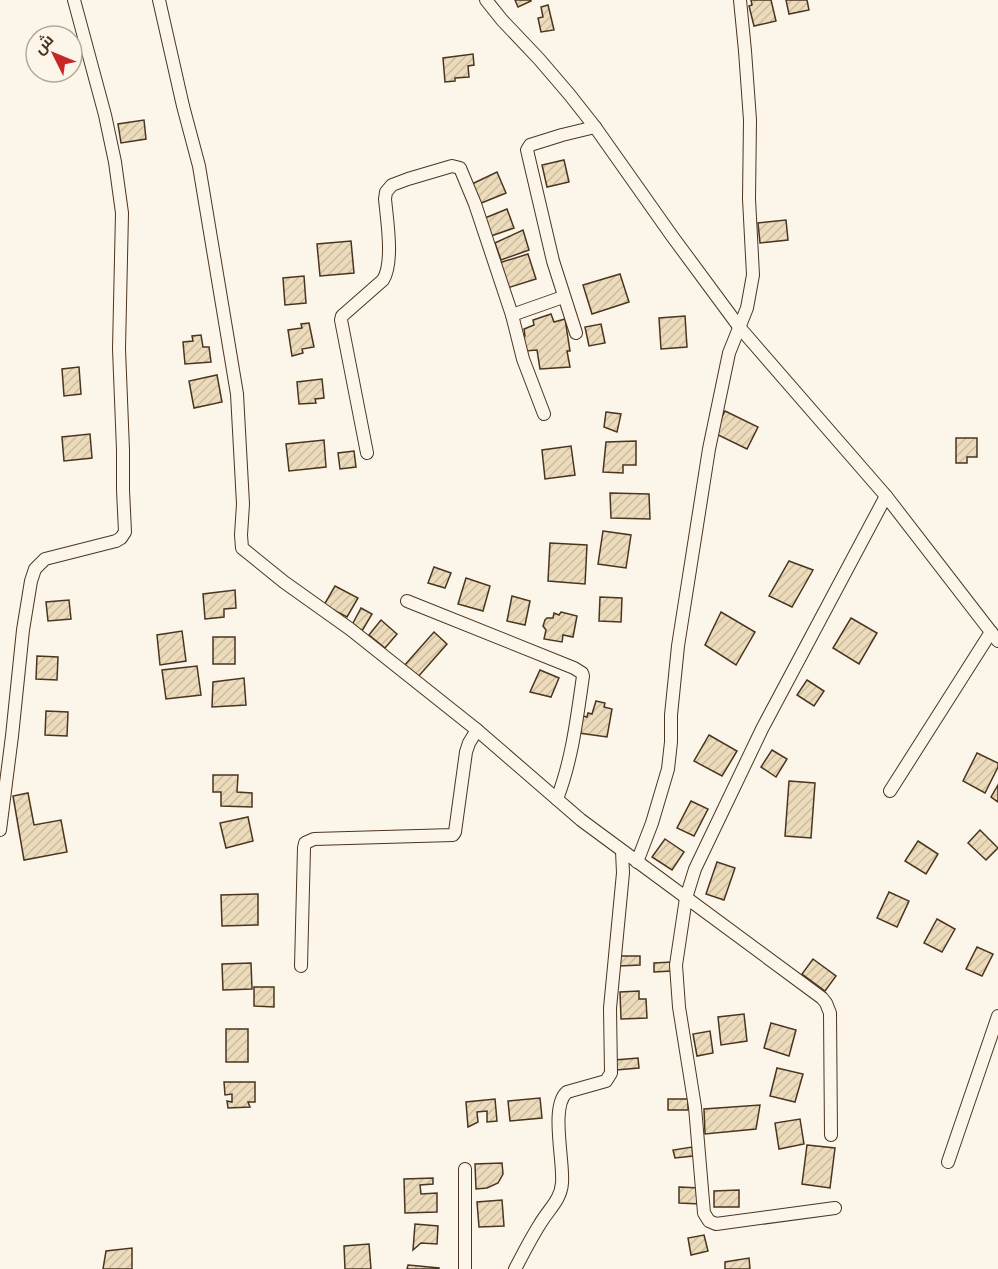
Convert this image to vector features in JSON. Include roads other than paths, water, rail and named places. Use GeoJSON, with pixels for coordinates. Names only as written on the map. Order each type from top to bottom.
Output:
{"type":"FeatureCollection","features":[{"type":"Feature","properties":{"kind":"street"},"geometry":{"type":"LineString","coordinates":[[0,830],[23,630],[35,569],[45,559],[116,541],[125,532],[120,350],[122,213],[115,162],[105,115],[74,0]]}},
{"type":"Feature","properties":{"kind":"street"},"geometry":{"type":"LineString","coordinates":[[159,0],[199,166],[237,394],[243,504],[242,548],[284,582],[350,629],[477,730],[581,820],[816,993],[826,1003],[830,1013],[831,1135]]}},
{"type":"Feature","properties":{"kind":"street"},"geometry":{"type":"LineString","coordinates":[[486,0],[595,127],[672,237],[740,328],[885,496],[994,636],[890,791]]}},
{"type":"Feature","properties":{"kind":"street"},"geometry":{"type":"LineString","coordinates":[[637,862],[652,823],[668,769],[678,646],[705,472],[729,353],[747,308],[753,276],[749,199],[750,120],[740,0]]}},
{"type":"Feature","properties":{"kind":"street"},"geometry":{"type":"LineString","coordinates":[[576,333],[553,261],[527,150],[530,145],[595,127]]}},
{"type":"Feature","properties":{"kind":"street"},"geometry":{"type":"LineString","coordinates":[[368,453],[342,316],[386,275],[388,246],[386,192],[392,185],[452,166],[460,168],[475,204],[512,315],[523,359],[544,414]]}},
{"type":"Feature","properties":{"kind":"street"},"geometry":{"type":"LineString","coordinates":[[512,315],[563,297]]}},
{"type":"Feature","properties":{"kind":"street"},"geometry":{"type":"LineString","coordinates":[[835,1208],[716,1224],[706,1218],[695,1107],[679,1007],[676,965],[686,898],[695,869],[762,729],[885,496]]}},
{"type":"Feature","properties":{"kind":"street"},"geometry":{"type":"LineString","coordinates":[[407,601],[582,673],[574,736],[563,782],[556,799]]}},
{"type":"Feature","properties":{"kind":"street"},"geometry":{"type":"LineString","coordinates":[[301,966],[305,843],[314,839],[453,835],[466,752],[477,730]]}},
{"type":"Feature","properties":{"kind":"street"},"geometry":{"type":"LineString","coordinates":[[515,1269],[541,1221],[558,1198],[562,1187],[558,1110],[562,1096],[567,1092],[606,1081],[611,1073],[610,1008],[623,873],[622,851]]}},
{"type":"Feature","properties":{"kind":"street"},"geometry":{"type":"LineString","coordinates":[[948,1162],[998,1016]]}},
{"type":"Feature","properties":{"kind":"street"},"geometry":{"type":"LineString","coordinates":[[465,1169],[465,1269]]}}]}
